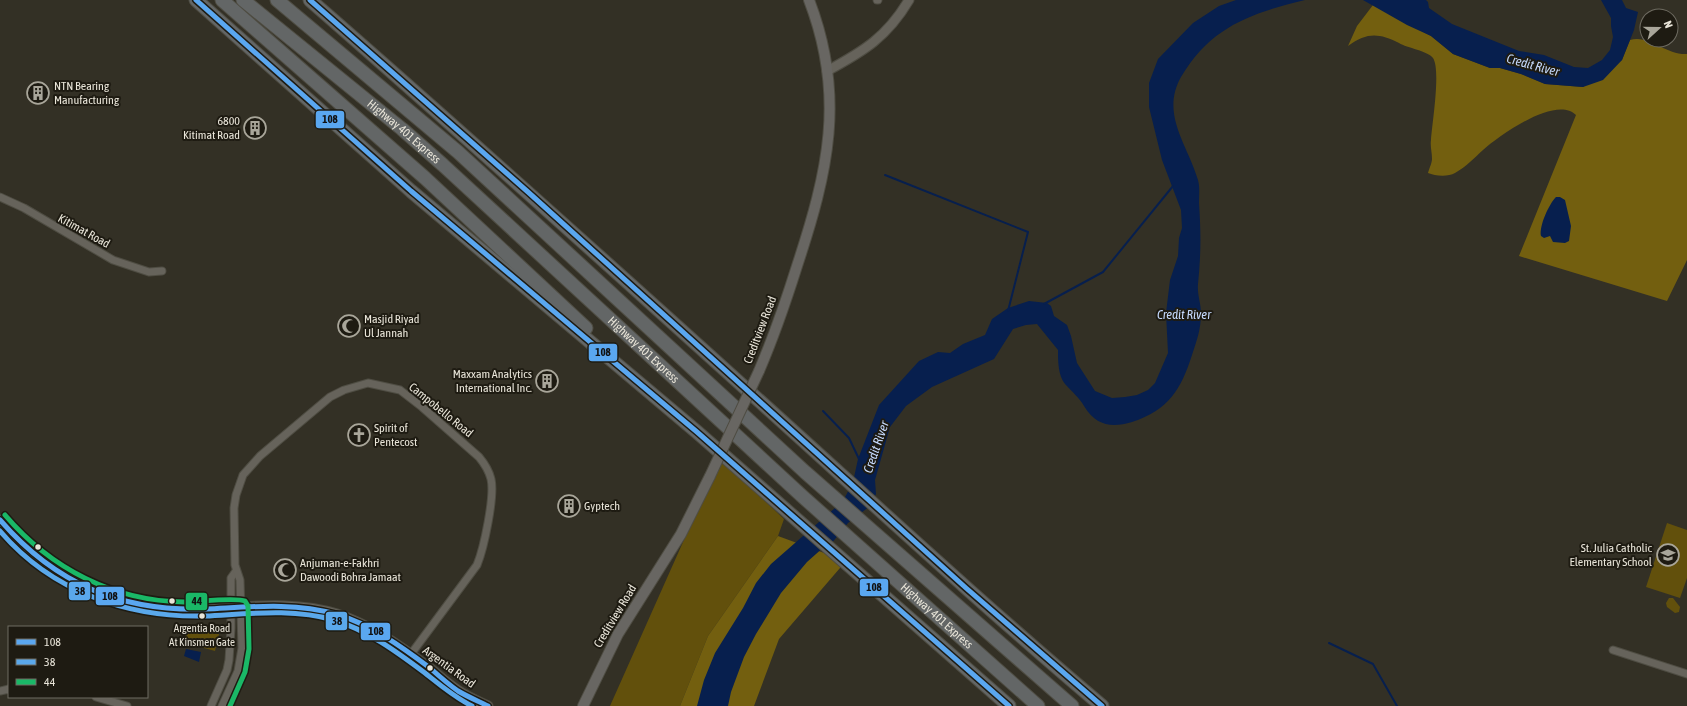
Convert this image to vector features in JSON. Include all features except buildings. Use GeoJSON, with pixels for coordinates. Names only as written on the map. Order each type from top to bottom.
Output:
{"type":"FeatureCollection","features":[{"type":"Feature","properties":{"kind":"highway"},"geometry":{"type":"LineString","coordinates":[[193,0],[237,35]]}},
{"type":"Feature","properties":{"kind":"highway"},"geometry":{"type":"LineString","coordinates":[[196,0],[411,191],[697,432]]}},
{"type":"Feature","properties":{"kind":"highway"},"geometry":{"type":"LineString","coordinates":[[222,0],[402,157],[697,432],[781,508],[1009,706]]}},
{"type":"Feature","properties":{"kind":"highway","name":"Highway 401 Express"},"geometry":{"type":"LineString","coordinates":[[243,0],[443,165],[802,496],[1038,706]]}},
{"type":"Feature","properties":{"kind":"highway","name":"Highway 401 Express"},"geometry":{"type":"LineString","coordinates":[[277,0],[458,152],[816,481],[1072,706]]}},
{"type":"Feature","properties":{"kind":"highway"},"geometry":{"type":"LineString","coordinates":[[310,0],[474,142],[827,462],[1102,706]]}},
{"type":"Feature","properties":{"kind":"main road","name":"Creditview Road"},"geometry":{"type":"LineString","coordinates":[[583,706],[618,634],[681,534],[710,476],[759,370],[782,313],[808,233],[824,172],[830,118],[827,71],[818,28],[809,0]]}},
{"type":"Feature","properties":{"kind":"street"},"geometry":{"type":"LineString","coordinates":[[827,71],[867,48],[884,35],[897,20],[909,0]]}},
{"type":"Feature","properties":{"kind":"street","name":"Kitimat Road"},"geometry":{"type":"LineString","coordinates":[[0,197],[24,208],[49,225],[113,260],[149,272],[162,271]]}},
{"type":"Feature","properties":{"kind":"street","name":"Campobello Road"},"geometry":{"type":"LineString","coordinates":[[222,706],[238,671],[242,648],[240,580],[236,571],[234,537],[236,495],[243,475],[260,456],[330,397],[344,390],[368,383],[400,390],[422,407],[479,457],[485,464],[491,479],[492,487],[483,552],[477,565],[411,654]]}},
{"type":"Feature","properties":{"kind":"street","name":"Argentia Road"},"geometry":{"type":"LineString","coordinates":[[0,520],[30,551],[54,569],[89,589],[120,600],[152,607],[186,609],[302,607],[335,614],[360,622],[411,654],[463,694],[488,706]]}},
{"type":"Feature","properties":{"kind":"street","name":"Campobello Road"},"geometry":{"type":"LineString","coordinates":[[211,706],[227,670],[229,660],[231,647],[231,578],[236,571]]}},
{"type":"Feature","properties":{"kind":"street"},"geometry":{"type":"LineString","coordinates":[[1613,650],[1687,674]]}},
{"type":"Feature","properties":{"kind":"street"},"geometry":{"type":"LineString","coordinates":[[99,698],[127,706]]}},
{"type":"Feature","properties":{"kind":"shaded area"},"geometry":{"type":"Polygon","coordinates":[[[1373,5],[1431,36],[1453,54],[1490,68],[1500,68],[1521,74],[1545,84],[1583,87],[1622,60],[1630,40],[1639,39],[1639,48],[1664,48],[1687,54],[1687,260],[1667,301],[1519,256],[1576,115],[1567,110],[1555,110],[1542,113],[1528,119],[1502,135],[1459,171],[1442,176],[1428,173],[1432,159],[1431,142],[1436,85],[1435,64],[1433,58],[1427,53],[1379,36],[1367,36],[1348,46],[1357,26],[1373,5]]]}},
{"type":"Feature","properties":{"kind":"shaded area"},"geometry":{"type":"Polygon","coordinates":[[[720,459],[784,519],[778,536],[708,636],[680,706],[610,706],[720,459]]]}},
{"type":"Feature","properties":{"kind":"shaded area"},"geometry":{"type":"Polygon","coordinates":[[[1667,523],[1687,530],[1687,578],[1680,598],[1646,587],[1667,523]]]}},
{"type":"Feature","properties":{"kind":"shaded area"},"geometry":{"type":"Polygon","coordinates":[[[778,536],[846,561],[779,639],[754,706],[680,706],[708,636],[778,536]]]}},
{"type":"Feature","properties":{"kind":"shaded area"},"geometry":{"type":"Polygon","coordinates":[[[1669,598],[1673,598],[1680,607],[1679,612],[1675,613],[1667,607],[1666,603],[1669,598]]]}},
{"type":"Feature","properties":{"kind":"shaded area"},"geometry":{"type":"Polygon","coordinates":[[[187,625],[219,634],[215,651],[182,642],[187,625]]]}},
{"type":"Feature","properties":{"kind":"water","name":"Credit River"},"geometry":{"type":"Polygon","coordinates":[[[1236,0],[1305,0],[1267,10],[1234,24],[1219,34],[1206,45],[1193,60],[1181,77],[1175,91],[1173,104],[1178,129],[1194,167],[1199,185],[1200,263],[1198,288],[1201,313],[1196,344],[1188,367],[1172,397],[1145,417],[1125,424],[1105,424],[1094,418],[1089,413],[1080,400],[1065,384],[1059,368],[1058,350],[1037,324],[1026,325],[1013,329],[994,359],[932,387],[906,406],[890,427],[875,480],[876,494],[870,506],[848,523],[831,544],[825,546],[807,562],[781,593],[744,657],[731,692],[728,706],[697,706],[704,680],[715,653],[743,608],[756,583],[771,564],[843,501],[853,482],[858,459],[879,405],[919,361],[938,352],[950,353],[963,344],[985,335],[992,319],[1008,308],[1029,301],[1047,303],[1051,306],[1054,316],[1067,325],[1077,363],[1095,391],[1112,398],[1125,397],[1137,395],[1148,390],[1155,383],[1168,353],[1166,313],[1170,280],[1178,256],[1179,238],[1182,228],[1181,210],[1162,160],[1149,107],[1149,83],[1158,59],[1193,23],[1219,6],[1236,0]]]}},
{"type":"Feature","properties":{"kind":"water","name":"Credit River"},"geometry":{"type":"Polygon","coordinates":[[[1363,0],[1426,0],[1429,8],[1452,24],[1519,51],[1544,55],[1574,67],[1588,68],[1602,60],[1610,50],[1613,37],[1611,18],[1601,0],[1622,0],[1626,8],[1638,12],[1634,30],[1622,60],[1603,80],[1583,87],[1545,84],[1521,74],[1500,68],[1490,68],[1453,54],[1431,36],[1407,25],[1363,0]]]}},
{"type":"Feature","properties":{"kind":"water"},"geometry":{"type":"Polygon","coordinates":[[[1556,197],[1560,197],[1565,200],[1571,226],[1569,241],[1565,243],[1553,242],[1550,236],[1544,238],[1541,236],[1545,215],[1556,197]]]}},
{"type":"Feature","properties":{"kind":"water"},"geometry":{"type":"Polygon","coordinates":[[[186,649],[201,652],[199,662],[184,656],[186,649]]]}},
{"type":"Feature","properties":{"kind":"waterway"},"geometry":{"type":"LineString","coordinates":[[885,175],[1028,232],[1008,311]]}},
{"type":"Feature","properties":{"kind":"waterway","name":"Credit River"},"geometry":{"type":"LineString","coordinates":[[1044,304],[1103,272],[1173,186]]}},
{"type":"Feature","properties":{"kind":"waterway"},"geometry":{"type":"LineString","coordinates":[[823,411],[849,438],[859,459]]}},
{"type":"Feature","properties":{"kind":"waterway"},"geometry":{"type":"LineString","coordinates":[[1329,643],[1373,664],[1397,706]]}},
{"type":"Feature","properties":{"kind":"transit line","name":"108"},"geometry":{"type":"LineString","coordinates":[[196,0],[411,191],[697,432],[1009,706]]}},
{"type":"Feature","properties":{"kind":"transit line","name":"108"},"geometry":{"type":"LineString","coordinates":[[310,0],[528,192],[966,588],[1102,706]]}},
{"type":"Feature","properties":{"kind":"transit line","name":"44"},"geometry":{"type":"LineString","coordinates":[[5,515],[23,534],[63,566],[109,588],[133,596],[158,600],[184,602],[225,600],[245,601],[248,606],[249,649],[245,672],[230,706]]}},
{"type":"Feature","properties":{"kind":"transit line","name":"108"},"geometry":{"type":"LineString","coordinates":[[0,520],[21,542],[67,577],[92,590],[118,599],[175,609],[271,606],[304,608],[320,610],[349,618],[373,630],[408,652],[458,691],[488,706]]}},
{"type":"Feature","properties":{"kind":"transit line","name":"38"},"geometry":{"type":"LineString","coordinates":[[0,531],[20,552],[43,570],[67,585],[92,597],[119,606],[147,612],[176,615],[205,616],[253,613],[302,614],[318,616],[346,624],[393,650],[453,695],[472,706]]}},
{"type":"Feature","properties":{"kind":"place","name":"NTN Bearing Manufacturing"},"geometry":{"type":"Point","coordinates":[38,93]}},
{"type":"Feature","properties":{"kind":"place","name":"6800 Kitimat Road"},"geometry":{"type":"Point","coordinates":[255,128]}},
{"type":"Feature","properties":{"kind":"place","name":"Masjid Riyad Ul Jannah"},"geometry":{"type":"Point","coordinates":[349,326]}},
{"type":"Feature","properties":{"kind":"place","name":"Maxxam Analytics International Inc."},"geometry":{"type":"Point","coordinates":[547,381]}},
{"type":"Feature","properties":{"kind":"place","name":"Spirit of Pentecost"},"geometry":{"type":"Point","coordinates":[359,435]}},
{"type":"Feature","properties":{"kind":"place","name":"Gyptech"},"geometry":{"type":"Point","coordinates":[569,506]}},
{"type":"Feature","properties":{"kind":"place","name":"St. Julia Catholic Elementary School"},"geometry":{"type":"Point","coordinates":[1668,555]}},
{"type":"Feature","properties":{"kind":"place","name":"Anjuman-e-Fakhri Dawoodi Bohra Jamaat"},"geometry":{"type":"Point","coordinates":[285,570]}},
{"type":"Feature","properties":{"kind":"place","name":"Argentia Road At Kinsmen Gate"},"geometry":{"type":"Point","coordinates":[202,616]}}]}
